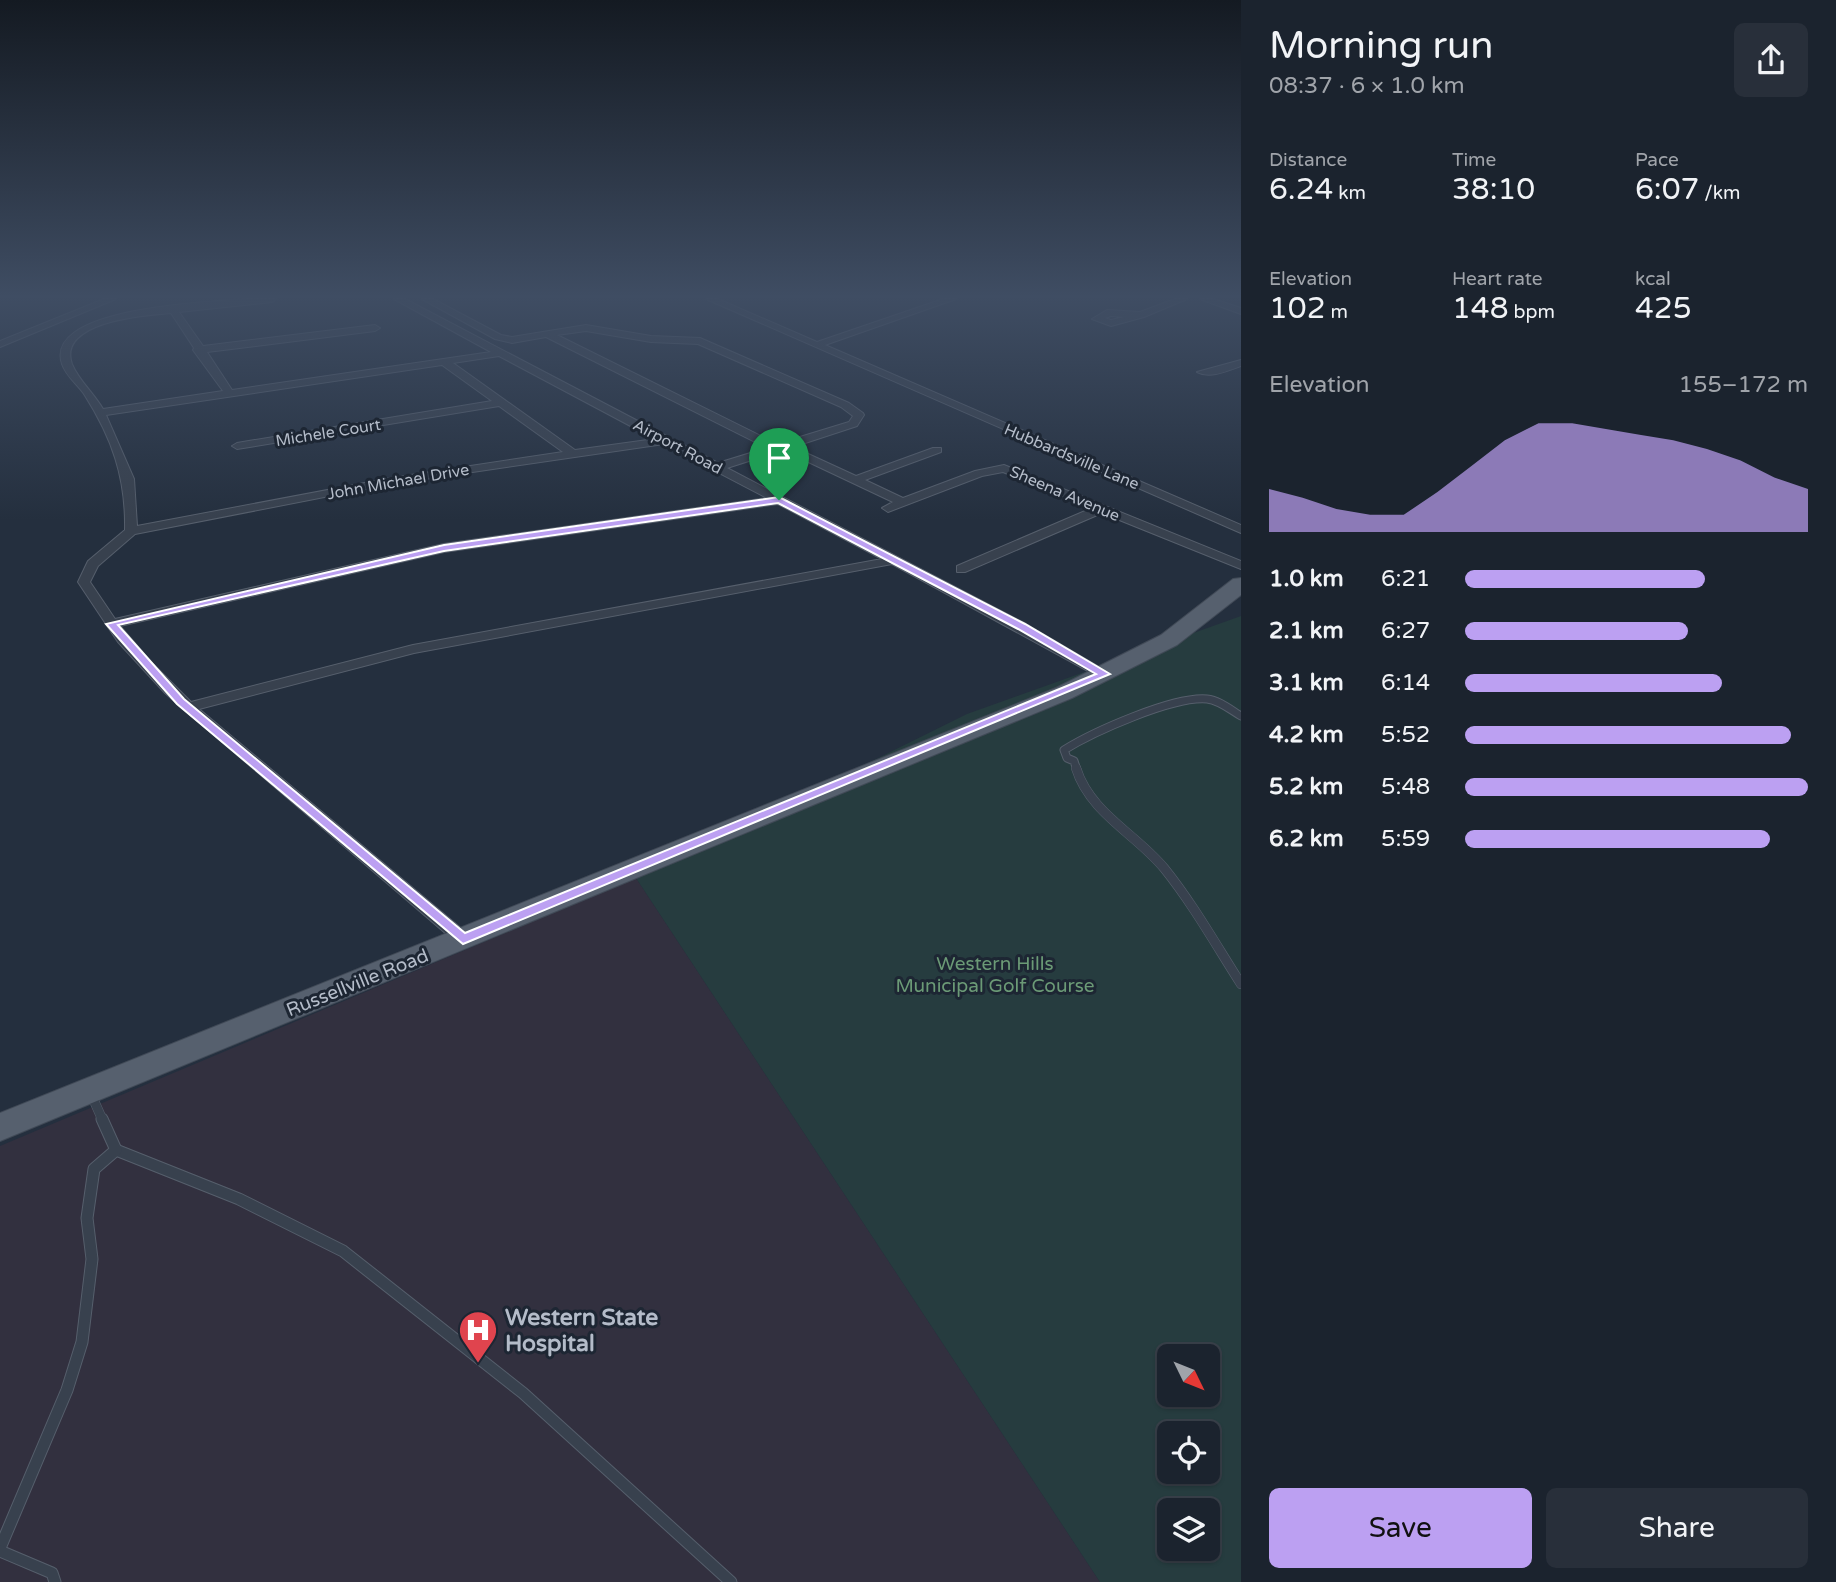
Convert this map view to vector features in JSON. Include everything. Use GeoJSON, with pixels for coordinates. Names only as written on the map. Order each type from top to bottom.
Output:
{"type":"FeatureCollection","features":[{"type":"Feature","properties":{"kind":"main road","name":"Russellville Road"},"geometry":{"type":"LineString","coordinates":[[0,1137],[92,1095],[463,939],[1104,674],[1188,628],[1241,584]]}},
{"type":"Feature","properties":{"kind":"main road","name":"Russellville Road"},"geometry":{"type":"LineString","coordinates":[[0,1127],[92,1095],[1060,702],[1153,657],[1193,632],[1241,594]]}},
{"type":"Feature","properties":{"kind":"street"},"geometry":{"type":"LineString","coordinates":[[72,373],[87,390],[127,472],[131,531],[92,564],[84,582],[111,624],[188,707],[463,939]]}},
{"type":"Feature","properties":{"kind":"street"},"geometry":{"type":"LineString","coordinates":[[215,373],[230,394]]}},
{"type":"Feature","properties":{"kind":"street"},"geometry":{"type":"LineString","coordinates":[[99,413],[378,373]]}},
{"type":"Feature","properties":{"kind":"street"},"geometry":{"type":"LineString","coordinates":[[459,373],[575,454]]}},
{"type":"Feature","properties":{"kind":"street","name":"Airport Road"},"geometry":{"type":"LineString","coordinates":[[540,373],[895,559],[1104,674]]}},
{"type":"Feature","properties":{"kind":"street"},"geometry":{"type":"LineString","coordinates":[[627,373],[902,502]]}},
{"type":"Feature","properties":{"kind":"street"},"geometry":{"type":"LineString","coordinates":[[718,467],[853,424],[859,415],[845,405],[772,373]]}},
{"type":"Feature","properties":{"kind":"street","name":"Hubbardsville Lane"},"geometry":{"type":"LineString","coordinates":[[880,373],[1241,529]]}},
{"type":"Feature","properties":{"kind":"street","name":"Michele Court"},"geometry":{"type":"LineString","coordinates":[[237,446],[500,403]]}},
{"type":"Feature","properties":{"kind":"street","name":"John Michael Drive"},"geometry":{"type":"LineString","coordinates":[[131,531],[391,481],[667,440]]}},
{"type":"Feature","properties":{"kind":"street"},"geometry":{"type":"LineString","coordinates":[[855,480],[937,450]]}},
{"type":"Feature","properties":{"kind":"street","name":"Sheena Avenue"},"geometry":{"type":"LineString","coordinates":[[888,508],[998,467],[1022,472],[1103,509],[1241,565]]}},
{"type":"Feature","properties":{"kind":"street"},"geometry":{"type":"LineString","coordinates":[[111,624],[444,548],[779,500]]}},
{"type":"Feature","properties":{"kind":"street"},"geometry":{"type":"LineString","coordinates":[[961,569],[1103,509]]}},
{"type":"Feature","properties":{"kind":"street"},"geometry":{"type":"LineString","coordinates":[[188,707],[413,649],[895,559]]}},
{"type":"Feature","properties":{"kind":"lane"},"geometry":{"type":"LineString","coordinates":[[1241,716],[1208,699],[1162,709],[1077,739],[1064,750],[1068,758],[1074,761],[1077,775],[1088,795],[1161,865],[1241,984]]}},
{"type":"Feature","properties":{"kind":"lane"},"geometry":{"type":"LineString","coordinates":[[92,1095],[116,1150],[239,1199],[343,1251],[523,1393],[731,1582]]}},
{"type":"Feature","properties":{"kind":"lane"},"geometry":{"type":"LineString","coordinates":[[55,1582],[52,1573],[0,1549],[67,1390],[82,1342],[92,1259],[88,1218],[94,1168],[116,1150]]}},
{"type":"Feature","properties":{"kind":"shaded area","name":"Western State Hospital"},"geometry":{"type":"Polygon","coordinates":[[[636,878],[1100,1582],[0,1582],[0,1146],[636,878]]]}},
{"type":"Feature","properties":{"kind":"green space","name":"Western Hills Municipal Golf Course"},"geometry":{"type":"Polygon","coordinates":[[[1241,616],[1241,1582],[1100,1582],[636,878],[967,714],[1241,616]]]}},
{"type":"Feature","properties":{"kind":"place","name":"Western State Hospital"},"geometry":{"type":"Point","coordinates":[478,1364]}},
{"type":"Feature","properties":{"kind":"route"},"geometry":{"type":"LineString","coordinates":[[779,500],[1021,626],[1104,674],[775,813],[463,939],[180,701],[111,624],[444,548],[779,500]]}}]}
